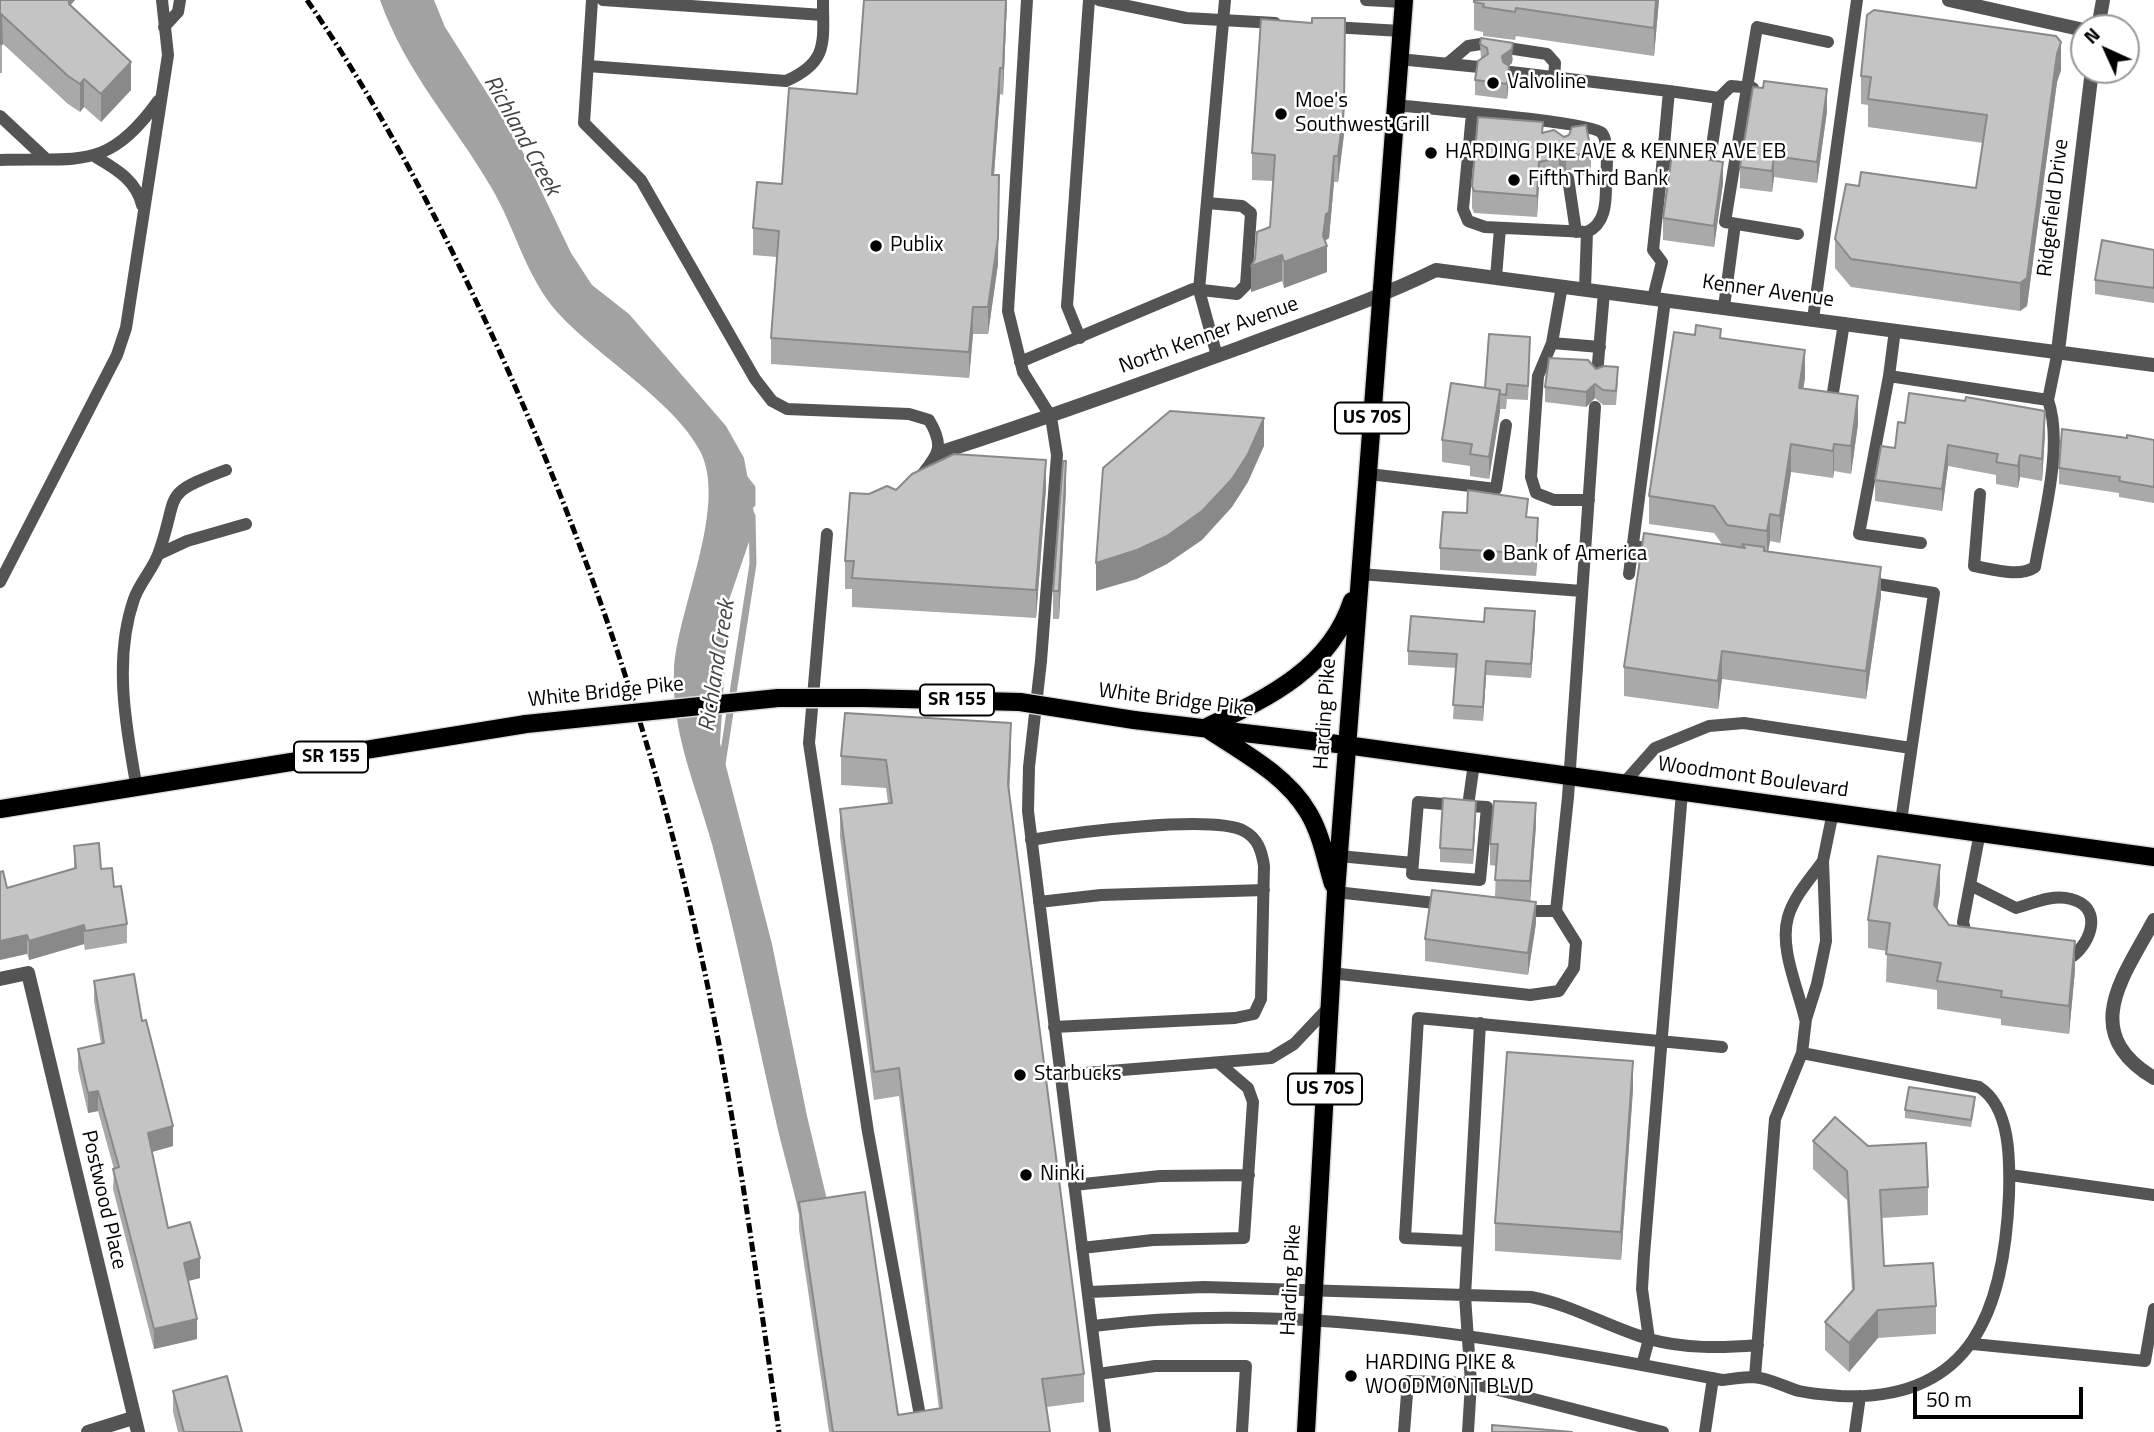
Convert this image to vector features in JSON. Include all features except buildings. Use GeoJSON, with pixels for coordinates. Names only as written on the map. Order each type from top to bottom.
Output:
{"type":"FeatureCollection","features":[{"type":"Feature","properties":{"kind":"main road","name":"Harding Pike"},"geometry":{"type":"LineString","coordinates":[[1306,1432],[1336,892],[1403,1]]}},
{"type":"Feature","properties":{"kind":"main road"},"geometry":{"type":"LineString","coordinates":[[1206,728],[1251,706],[1308,670],[1332,644],[1346,617],[1360,574]]}},
{"type":"Feature","properties":{"kind":"main road","name":"White Bridge Pike"},"geometry":{"type":"LineString","coordinates":[[0,809],[137,789],[526,724],[778,698],[1020,702],[1346,745]]}},
{"type":"Feature","properties":{"kind":"main road"},"geometry":{"type":"LineString","coordinates":[[1206,728],[1264,766],[1296,795],[1309,814],[1336,892]]}},
{"type":"Feature","properties":{"kind":"main road","name":"Woodmont Boulevard"},"geometry":{"type":"LineString","coordinates":[[1346,745],[2154,857]]}},
{"type":"Feature","properties":{"kind":"street"},"geometry":{"type":"LineString","coordinates":[[1949,0],[2070,27]]}},
{"type":"Feature","properties":{"kind":"street","name":"Ridgefield Drive"},"geometry":{"type":"LineString","coordinates":[[2057,351],[2090,84]]}},
{"type":"Feature","properties":{"kind":"street","name":"Kenner Avenue"},"geometry":{"type":"LineString","coordinates":[[1381,296],[1436,270],[2154,365]]}},
{"type":"Feature","properties":{"kind":"street","name":"North Kenner Avenue"},"geometry":{"type":"LineString","coordinates":[[938,453],[1051,417],[1381,296]]}},
{"type":"Feature","properties":{"kind":"street"},"geometry":{"type":"LineString","coordinates":[[2154,920],[2119,983],[2113,1005],[2115,1032],[2123,1049],[2142,1071],[2154,1078]]}},
{"type":"Feature","properties":{"kind":"street","name":"Postwood Place"},"geometry":{"type":"LineString","coordinates":[[0,979],[28,973],[135,1425],[88,1432]]}},
{"type":"Feature","properties":{"kind":"lane"},"geometry":{"type":"LineString","coordinates":[[0,582],[122,342],[129,314],[143,209],[154,155],[159,99],[167,55],[162,0]]}},
{"type":"Feature","properties":{"kind":"lane"},"geometry":{"type":"LineString","coordinates":[[164,27],[178,12],[180,0]]}},
{"type":"Feature","properties":{"kind":"lane"},"geometry":{"type":"LineString","coordinates":[[592,0],[584,123],[642,180],[765,394],[787,409],[920,416],[929,420],[939,437],[938,453],[909,491]]}},
{"type":"Feature","properties":{"kind":"lane"},"geometry":{"type":"LineString","coordinates":[[603,0],[823,15]]}},
{"type":"Feature","properties":{"kind":"lane"},"geometry":{"type":"LineString","coordinates":[[588,66],[786,81],[807,71],[816,62],[823,37],[823,0]]}},
{"type":"Feature","properties":{"kind":"lane"},"geometry":{"type":"LineString","coordinates":[[1027,0],[1008,311],[1020,362],[1037,398],[1051,417],[1057,455],[1041,661],[1027,792],[1105,1432]]}},
{"type":"Feature","properties":{"kind":"lane"},"geometry":{"type":"LineString","coordinates":[[1080,338],[1068,306],[1089,0]]}},
{"type":"Feature","properties":{"kind":"lane"},"geometry":{"type":"LineString","coordinates":[[1099,0],[1186,18],[1295,24]]}},
{"type":"Feature","properties":{"kind":"lane"},"geometry":{"type":"LineString","coordinates":[[1217,356],[1199,290],[1224,0]]}},
{"type":"Feature","properties":{"kind":"lane"},"geometry":{"type":"LineString","coordinates":[[1366,0],[1403,1]]}},
{"type":"Feature","properties":{"kind":"lane"},"geometry":{"type":"LineString","coordinates":[[1813,319],[1857,0]]}},
{"type":"Feature","properties":{"kind":"lane"},"geometry":{"type":"LineString","coordinates":[[1321,26],[1401,31]]}},
{"type":"Feature","properties":{"kind":"lane"},"geometry":{"type":"LineString","coordinates":[[1798,234],[1725,222],[1745,86],[1757,27],[1828,42]]}},
{"type":"Feature","properties":{"kind":"lane"},"geometry":{"type":"LineString","coordinates":[[1448,63],[1468,46],[1480,44],[1547,54],[1555,63],[1554,79]]}},
{"type":"Feature","properties":{"kind":"lane"},"geometry":{"type":"LineString","coordinates":[[1399,59],[1479,67]]}},
{"type":"Feature","properties":{"kind":"lane"},"geometry":{"type":"LineString","coordinates":[[1511,72],[1719,98]]}},
{"type":"Feature","properties":{"kind":"lane"},"geometry":{"type":"LineString","coordinates":[[1662,167],[1669,163],[1709,167],[1719,98],[1731,86],[1769,91]]}},
{"type":"Feature","properties":{"kind":"lane"},"geometry":{"type":"LineString","coordinates":[[1629,574],[1659,299],[1662,262],[1653,250],[1669,91]]}},
{"type":"Feature","properties":{"kind":"lane"},"geometry":{"type":"LineString","coordinates":[[0,160],[96,157],[128,139],[159,99]]}},
{"type":"Feature","properties":{"kind":"lane"},"geometry":{"type":"LineString","coordinates":[[1395,105],[1472,113],[1589,127],[1604,136],[1606,203],[1597,225],[1581,232],[1500,228],[1476,225],[1464,217],[1472,113]]}},
{"type":"Feature","properties":{"kind":"lane"},"geometry":{"type":"LineString","coordinates":[[0,116],[46,158]]}},
{"type":"Feature","properties":{"kind":"lane"},"geometry":{"type":"LineString","coordinates":[[1559,123],[1561,137]]}},
{"type":"Feature","properties":{"kind":"lane"},"geometry":{"type":"LineString","coordinates":[[96,157],[129,180],[138,191],[143,209]]}},
{"type":"Feature","properties":{"kind":"lane"},"geometry":{"type":"LineString","coordinates":[[1568,178],[1581,232],[1585,289]]}},
{"type":"Feature","properties":{"kind":"lane"},"geometry":{"type":"LineString","coordinates":[[1020,362],[1193,289],[1237,295],[1246,285],[1251,212],[1242,206],[1207,203]]}},
{"type":"Feature","properties":{"kind":"lane"},"geometry":{"type":"LineString","coordinates":[[1724,307],[1735,224]]}},
{"type":"Feature","properties":{"kind":"lane"},"geometry":{"type":"LineString","coordinates":[[1496,278],[1500,228]]}},
{"type":"Feature","properties":{"kind":"lane"},"geometry":{"type":"LineString","coordinates":[[1562,286],[1552,343],[1538,376],[1532,486],[1545,498],[1589,500]]}},
{"type":"Feature","properties":{"kind":"lane"},"geometry":{"type":"LineString","coordinates":[[1598,375],[1604,292]]}},
{"type":"Feature","properties":{"kind":"lane"},"geometry":{"type":"LineString","coordinates":[[1831,405],[1844,323]]}},
{"type":"Feature","properties":{"kind":"lane"},"geometry":{"type":"LineString","coordinates":[[1895,330],[1859,534],[1921,543]]}},
{"type":"Feature","properties":{"kind":"lane"},"geometry":{"type":"LineString","coordinates":[[1552,343],[1600,347]]}},
{"type":"Feature","properties":{"kind":"lane"},"geometry":{"type":"LineString","coordinates":[[1980,494],[1974,566],[2016,573],[2035,567],[2049,490],[2054,418],[2048,400],[2057,351]]}},
{"type":"Feature","properties":{"kind":"lane"},"geometry":{"type":"LineString","coordinates":[[1889,376],[2048,400]]}},
{"type":"Feature","properties":{"kind":"lane"},"geometry":{"type":"LineString","coordinates":[[1331,973],[1548,995],[1559,992],[1574,968],[1576,943],[1556,911],[1569,776],[1595,407]]}},
{"type":"Feature","properties":{"kind":"lane"},"geometry":{"type":"LineString","coordinates":[[1369,474],[1496,489],[1506,425]]}},
{"type":"Feature","properties":{"kind":"lane"},"geometry":{"type":"LineString","coordinates":[[137,789],[127,733],[125,645],[134,599],[159,554],[173,498],[190,483],[226,470]]}},
{"type":"Feature","properties":{"kind":"lane"},"geometry":{"type":"LineString","coordinates":[[159,554],[187,541],[246,524]]}},
{"type":"Feature","properties":{"kind":"lane"},"geometry":{"type":"LineString","coordinates":[[827,534],[809,743],[868,1132],[923,1432]]}},
{"type":"Feature","properties":{"kind":"lane"},"geometry":{"type":"LineString","coordinates":[[1632,546],[1674,552]]}},
{"type":"Feature","properties":{"kind":"lane"},"geometry":{"type":"LineString","coordinates":[[1360,574],[1582,591]]}},
{"type":"Feature","properties":{"kind":"lane"},"geometry":{"type":"LineString","coordinates":[[1852,580],[1934,593],[1900,821]]}},
{"type":"Feature","properties":{"kind":"lane"},"geometry":{"type":"LineString","coordinates":[[1623,784],[1643,758],[1655,748],[1709,726],[1729,722],[1911,748]]}},
{"type":"Feature","properties":{"kind":"lane"},"geometry":{"type":"LineString","coordinates":[[1468,806],[1474,763]]}},
{"type":"Feature","properties":{"kind":"lane"},"geometry":{"type":"LineString","coordinates":[[1642,1365],[1649,1339],[1642,1276],[1682,792]]}},
{"type":"Feature","properties":{"kind":"lane"},"geometry":{"type":"LineString","coordinates":[[1418,802],[1468,806],[1487,807],[1480,880],[1412,874],[1418,802]]}},
{"type":"Feature","properties":{"kind":"lane"},"geometry":{"type":"LineString","coordinates":[[1755,1377],[1775,1119],[1802,1053],[1805,1019],[1817,984],[1826,941],[1823,861],[1833,812]]}},
{"type":"Feature","properties":{"kind":"lane"},"geometry":{"type":"LineString","coordinates":[[1031,840],[1146,827],[1233,827],[1252,836],[1258,845],[1264,866],[1261,999],[1254,1014],[1235,1018],[1054,1027]]}},
{"type":"Feature","properties":{"kind":"lane"},"geometry":{"type":"LineString","coordinates":[[1979,941],[1967,938],[1963,922],[1972,886],[1980,832]]}},
{"type":"Feature","properties":{"kind":"lane"},"geometry":{"type":"LineString","coordinates":[[1339,856],[1413,863]]}},
{"type":"Feature","properties":{"kind":"lane"},"geometry":{"type":"LineString","coordinates":[[1805,1019],[1788,951],[1786,928],[1791,908],[1823,861]]}},
{"type":"Feature","properties":{"kind":"lane"},"geometry":{"type":"LineString","coordinates":[[1972,886],[2016,908],[2050,898],[2073,899],[2085,909],[2092,921],[2086,946],[2073,956],[2050,954]]}},
{"type":"Feature","properties":{"kind":"lane"},"geometry":{"type":"LineString","coordinates":[[1039,902],[1101,895],[1264,890]]}},
{"type":"Feature","properties":{"kind":"lane"},"geometry":{"type":"LineString","coordinates":[[1336,892],[1460,906]]}},
{"type":"Feature","properties":{"kind":"lane"},"geometry":{"type":"LineString","coordinates":[[1509,912],[1556,911]]}},
{"type":"Feature","properties":{"kind":"lane"},"geometry":{"type":"LineString","coordinates":[[1060,1075],[1261,1060],[1284,1051],[1329,1007]]}},
{"type":"Feature","properties":{"kind":"lane"},"geometry":{"type":"LineString","coordinates":[[1468,1241],[1405,1238],[1418,1018],[1722,1047]]}},
{"type":"Feature","properties":{"kind":"lane"},"geometry":{"type":"LineString","coordinates":[[1468,1432],[1471,1383],[1465,1296],[1480,1023]]}},
{"type":"Feature","properties":{"kind":"lane"},"geometry":{"type":"LineString","coordinates":[[1093,1326],[1172,1317],[1312,1322],[1468,1336],[1713,1378],[1755,1377],[1802,1391],[1860,1396],[1913,1386],[1932,1377],[1973,1344],[1993,1303],[2007,1224],[2010,1175],[2006,1137],[1997,1107],[1991,1094],[1979,1087],[1802,1053]]}},
{"type":"Feature","properties":{"kind":"lane"},"geometry":{"type":"LineString","coordinates":[[1082,1248],[1153,1240],[1244,1238],[1253,1102],[1248,1088],[1220,1065]]}},
{"type":"Feature","properties":{"kind":"lane"},"geometry":{"type":"LineString","coordinates":[[1074,1185],[1160,1176],[1249,1175]]}},
{"type":"Feature","properties":{"kind":"lane"},"geometry":{"type":"LineString","coordinates":[[2010,1175],[2154,1195]]}},
{"type":"Feature","properties":{"kind":"lane"},"geometry":{"type":"LineString","coordinates":[[1089,1292],[1167,1287],[1314,1288],[1465,1296],[1502,1295],[1552,1301],[1649,1339],[1702,1347],[1758,1345]]}},
{"type":"Feature","properties":{"kind":"lane"},"geometry":{"type":"LineString","coordinates":[[1973,1344],[2145,1361],[2154,1309]]}},
{"type":"Feature","properties":{"kind":"lane"},"geometry":{"type":"LineString","coordinates":[[1098,1374],[1155,1366],[1246,1366],[1242,1432]]}},
{"type":"Feature","properties":{"kind":"lane"},"geometry":{"type":"LineString","coordinates":[[1705,1432],[1713,1378]]}},
{"type":"Feature","properties":{"kind":"lane"},"geometry":{"type":"LineString","coordinates":[[1404,1432],[1408,1381],[1471,1383],[1663,1432]]}},
{"type":"Feature","properties":{"kind":"lane"},"geometry":{"type":"LineString","coordinates":[[1855,1432],[1860,1396]]}},
{"type":"Feature","properties":{"kind":"water"},"geometry":{"type":"Polygon","coordinates":[[[380,0],[434,0],[445,27],[518,142],[571,253],[592,285],[629,314],[726,426],[744,458],[754,513],[750,539],[729,600],[720,743],[772,944],[807,1116],[833,1225],[802,1230],[721,879],[676,716],[674,671],[677,647],[699,560],[708,500],[707,474],[700,451],[688,433],[654,397],[575,330],[547,299],[529,268],[500,203],[403,51],[380,0]]]}},
{"type":"Feature","properties":{"kind":"waterway","name":"Richland Creek"},"geometry":{"type":"LineString","coordinates":[[745,479],[752,488],[752,504]]}},
{"type":"Feature","properties":{"kind":"waterway","name":"Richland Creek"},"geometry":{"type":"LineString","coordinates":[[722,764],[753,564],[752,516]]}},
{"type":"Feature","properties":{"kind":"railway"},"geometry":{"type":"LineString","coordinates":[[307,0],[386,126],[477,303],[530,420],[613,640],[660,789],[711,1002],[743,1186],[779,1432]]}},
{"type":"Feature","properties":{"kind":"place","name":"Valvoline"},"geometry":{"type":"Point","coordinates":[1493,83]}},
{"type":"Feature","properties":{"kind":"place","name":"Moe's Southwest Grill"},"geometry":{"type":"Point","coordinates":[1281,114]}},
{"type":"Feature","properties":{"kind":"place","name":"HARDING PIKE AVE & KENNER AVE EB"},"geometry":{"type":"Point","coordinates":[1431,153]}},
{"type":"Feature","properties":{"kind":"place","name":"Fifth Third Bank"},"geometry":{"type":"Point","coordinates":[1514,180]}},
{"type":"Feature","properties":{"kind":"place","name":"Publix"},"geometry":{"type":"Point","coordinates":[876,246]}},
{"type":"Feature","properties":{"kind":"place","name":"Bank of America"},"geometry":{"type":"Point","coordinates":[1489,555]}},
{"type":"Feature","properties":{"kind":"place","name":"Starbucks"},"geometry":{"type":"Point","coordinates":[1020,1075]}},
{"type":"Feature","properties":{"kind":"place","name":"Ninki"},"geometry":{"type":"Point","coordinates":[1026,1175]}},
{"type":"Feature","properties":{"kind":"place","name":"HARDING PIKE & WOODMONT BLVD"},"geometry":{"type":"Point","coordinates":[1351,1376]}}]}
